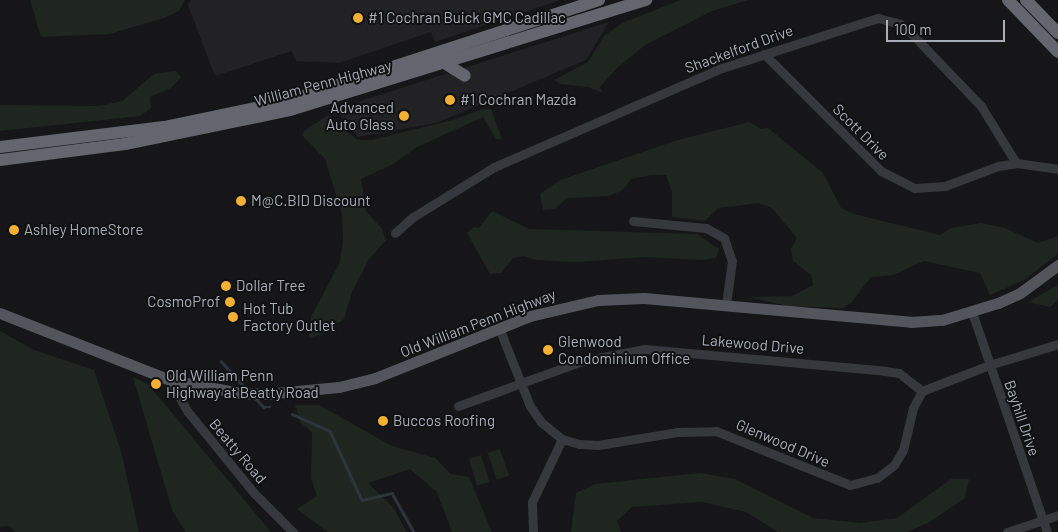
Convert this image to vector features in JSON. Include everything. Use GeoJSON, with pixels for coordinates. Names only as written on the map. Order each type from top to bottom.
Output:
{"type":"FeatureCollection","features":[{"type":"Feature","properties":{"kind":"highway","name":"William Penn Highway"},"geometry":{"type":"LineString","coordinates":[[0,147],[156,128],[280,103],[599,0]]}},
{"type":"Feature","properties":{"kind":"highway","name":"William Penn Highway"},"geometry":{"type":"LineString","coordinates":[[0,160],[116,145],[241,122],[331,99],[473,56],[646,0]]}},
{"type":"Feature","properties":{"kind":"highway"},"geometry":{"type":"LineString","coordinates":[[1008,0],[1058,52]]}},
{"type":"Feature","properties":{"kind":"highway"},"geometry":{"type":"LineString","coordinates":[[1026,0],[1058,33]]}},
{"type":"Feature","properties":{"kind":"highway"},"geometry":{"type":"LineString","coordinates":[[446,64],[465,76],[473,56]]}},
{"type":"Feature","properties":{"kind":"main road","name":"Old William Penn Highway"},"geometry":{"type":"LineString","coordinates":[[0,313],[170,380],[240,394],[266,394],[339,387],[375,378],[499,328],[561,307],[598,300],[644,298],[911,322],[972,312],[1020,293],[1058,265]]}},
{"type":"Feature","properties":{"kind":"street","name":"Shackelford Drive"},"geometry":{"type":"LineString","coordinates":[[395,233],[413,217],[494,167],[679,86],[764,54],[878,18],[889,19],[910,32],[981,106],[1016,163]]}},
{"type":"Feature","properties":{"kind":"street","name":"Scott Drive"},"geometry":{"type":"LineString","coordinates":[[764,54],[881,171],[915,188],[945,186],[998,166],[1016,163]]}},
{"type":"Feature","properties":{"kind":"street"},"geometry":{"type":"LineString","coordinates":[[1016,163],[1058,170]]}},
{"type":"Feature","properties":{"kind":"street"},"geometry":{"type":"LineString","coordinates":[[633,221],[706,228],[724,238],[732,261],[726,304]]}},
{"type":"Feature","properties":{"kind":"street","name":"Bayhill Drive"},"geometry":{"type":"LineString","coordinates":[[972,312],[1046,532]]}},
{"type":"Feature","properties":{"kind":"street","name":"Glenwood Drive"},"geometry":{"type":"LineString","coordinates":[[499,328],[521,384],[541,422],[562,439],[579,444],[598,444],[677,432],[716,431],[739,438],[834,480],[850,485],[878,478],[894,465],[903,450],[913,408],[922,391]]}},
{"type":"Feature","properties":{"kind":"street"},"geometry":{"type":"LineString","coordinates":[[922,391],[989,365],[1058,344]]}},
{"type":"Feature","properties":{"kind":"street","name":"Lakewood Drive"},"geometry":{"type":"LineString","coordinates":[[458,406],[582,361],[645,349],[899,373],[922,391]]}},
{"type":"Feature","properties":{"kind":"street","name":"Beatty Road"},"geometry":{"type":"LineString","coordinates":[[170,380],[188,412],[254,493],[293,532]]}},
{"type":"Feature","properties":{"kind":"street"},"geometry":{"type":"LineString","coordinates":[[533,532],[532,502],[562,439]]}},
{"type":"Feature","properties":{"kind":"street"},"geometry":{"type":"LineString","coordinates":[[1007,532],[1058,515]]}},
{"type":"Feature","properties":{"kind":"shaded area"},"geometry":{"type":"Polygon","coordinates":[[[30,0],[185,0],[179,11],[164,18],[109,34],[41,37],[30,0]]]}},
{"type":"Feature","properties":{"kind":"shaded area"},"geometry":{"type":"Polygon","coordinates":[[[191,0],[560,0],[435,42],[431,32],[339,63],[296,61],[292,51],[215,76],[188,5],[191,0]]]}},
{"type":"Feature","properties":{"kind":"shaded area"},"geometry":{"type":"Polygon","coordinates":[[[681,0],[748,0],[712,11],[645,45],[617,68],[600,87],[602,93],[589,87],[560,84],[554,80],[588,62],[604,36],[622,23],[681,0]]]}},
{"type":"Feature","properties":{"kind":"shaded area"},"geometry":{"type":"Polygon","coordinates":[[[609,22],[586,60],[436,123],[358,137],[335,109],[609,22]]]}},
{"type":"Feature","properties":{"kind":"shaded area"},"geometry":{"type":"Polygon","coordinates":[[[175,71],[181,77],[171,88],[150,97],[151,108],[140,116],[0,131],[0,105],[99,106],[122,101],[154,74],[175,71]]]}},
{"type":"Feature","properties":{"kind":"shaded area"},"geometry":{"type":"Polygon","coordinates":[[[483,109],[491,109],[502,139],[496,139],[483,117],[417,147],[393,164],[361,179],[366,211],[382,229],[386,240],[369,259],[352,292],[344,319],[322,334],[309,338],[311,317],[340,262],[343,240],[342,214],[325,159],[302,135],[304,131],[328,115],[357,140],[372,140],[456,119],[483,109]]]}},
{"type":"Feature","properties":{"kind":"shaded area"},"geometry":{"type":"Polygon","coordinates":[[[749,122],[761,129],[768,128],[823,173],[841,208],[854,214],[940,235],[951,228],[981,223],[1005,228],[1038,243],[1058,236],[1058,254],[1024,280],[990,295],[980,273],[924,261],[893,275],[871,277],[851,303],[842,308],[788,306],[748,297],[792,296],[813,285],[811,275],[793,261],[791,249],[797,238],[772,208],[759,203],[718,208],[705,221],[672,217],[672,192],[666,175],[651,175],[631,179],[623,190],[609,196],[567,198],[555,209],[543,210],[540,194],[560,180],[678,140],[749,122]]]}},
{"type":"Feature","properties":{"kind":"shaded area"},"geometry":{"type":"Polygon","coordinates":[[[492,211],[529,229],[697,234],[719,249],[716,258],[701,260],[645,257],[576,262],[536,260],[524,256],[513,258],[501,273],[490,274],[467,233],[474,227],[479,228],[492,211]]]}},
{"type":"Feature","properties":{"kind":"shaded area"},"geometry":{"type":"Polygon","coordinates":[[[1058,285],[1058,300],[1050,307],[1028,302],[1058,285]]]}},
{"type":"Feature","properties":{"kind":"shaded area"},"geometry":{"type":"Polygon","coordinates":[[[0,331],[34,350],[94,370],[121,451],[139,532],[15,532],[9,526],[0,527],[0,331]]]}},
{"type":"Feature","properties":{"kind":"shaded area"},"geometry":{"type":"Polygon","coordinates":[[[133,377],[148,384],[271,532],[186,532],[172,510],[133,377]]]}},
{"type":"Feature","properties":{"kind":"shaded area"},"geometry":{"type":"Polygon","coordinates":[[[295,405],[319,405],[392,446],[435,458],[451,474],[469,477],[492,532],[452,532],[437,492],[410,469],[368,483],[393,507],[407,532],[328,532],[297,509],[317,496],[311,478],[312,432],[301,423],[295,405]]]}},
{"type":"Feature","properties":{"kind":"shaded area"},"geometry":{"type":"Polygon","coordinates":[[[500,449],[509,475],[497,480],[488,453],[500,449]]]}},
{"type":"Feature","properties":{"kind":"shaded area"},"geometry":{"type":"Polygon","coordinates":[[[481,455],[490,482],[477,486],[469,459],[481,455]]]}},
{"type":"Feature","properties":{"kind":"shaded area"},"geometry":{"type":"Polygon","coordinates":[[[700,473],[735,479],[813,518],[861,523],[897,518],[951,479],[969,479],[965,498],[928,523],[906,532],[778,532],[746,512],[702,502],[632,507],[617,521],[621,532],[571,532],[576,493],[595,484],[700,473]]]}},
{"type":"Feature","properties":{"kind":"waterway"},"geometry":{"type":"LineString","coordinates":[[221,361],[246,389]]}},
{"type":"Feature","properties":{"kind":"waterway"},"geometry":{"type":"LineString","coordinates":[[255,398],[264,407],[270,407]]}},
{"type":"Feature","properties":{"kind":"waterway"},"geometry":{"type":"LineString","coordinates":[[292,414],[330,431],[362,500],[392,493],[414,532]]}},
{"type":"Feature","properties":{"kind":"place","name":"#1 Cochran Buick GMC Cadillac"},"geometry":{"type":"Point","coordinates":[358,18]}},
{"type":"Feature","properties":{"kind":"place","name":"#1 Cochran Mazda"},"geometry":{"type":"Point","coordinates":[450,100]}},
{"type":"Feature","properties":{"kind":"place","name":"Advanced Auto Glass"},"geometry":{"type":"Point","coordinates":[404,116]}},
{"type":"Feature","properties":{"kind":"place","name":"M@C.BID Discount"},"geometry":{"type":"Point","coordinates":[241,201]}},
{"type":"Feature","properties":{"kind":"place","name":"Ashley HomeStore"},"geometry":{"type":"Point","coordinates":[14,230]}},
{"type":"Feature","properties":{"kind":"place","name":"Dollar Tree"},"geometry":{"type":"Point","coordinates":[226,286]}},
{"type":"Feature","properties":{"kind":"place","name":"CosmoProf"},"geometry":{"type":"Point","coordinates":[230,302]}},
{"type":"Feature","properties":{"kind":"place","name":"Hot Tub Factory Outlet"},"geometry":{"type":"Point","coordinates":[233,317]}},
{"type":"Feature","properties":{"kind":"place","name":"Glenwood Condominium Office"},"geometry":{"type":"Point","coordinates":[548,350]}},
{"type":"Feature","properties":{"kind":"place","name":"Old William Penn Highway at Beatty Road"},"geometry":{"type":"Point","coordinates":[156,384]}},
{"type":"Feature","properties":{"kind":"place","name":"Buccos Roofing"},"geometry":{"type":"Point","coordinates":[383,421]}}]}
